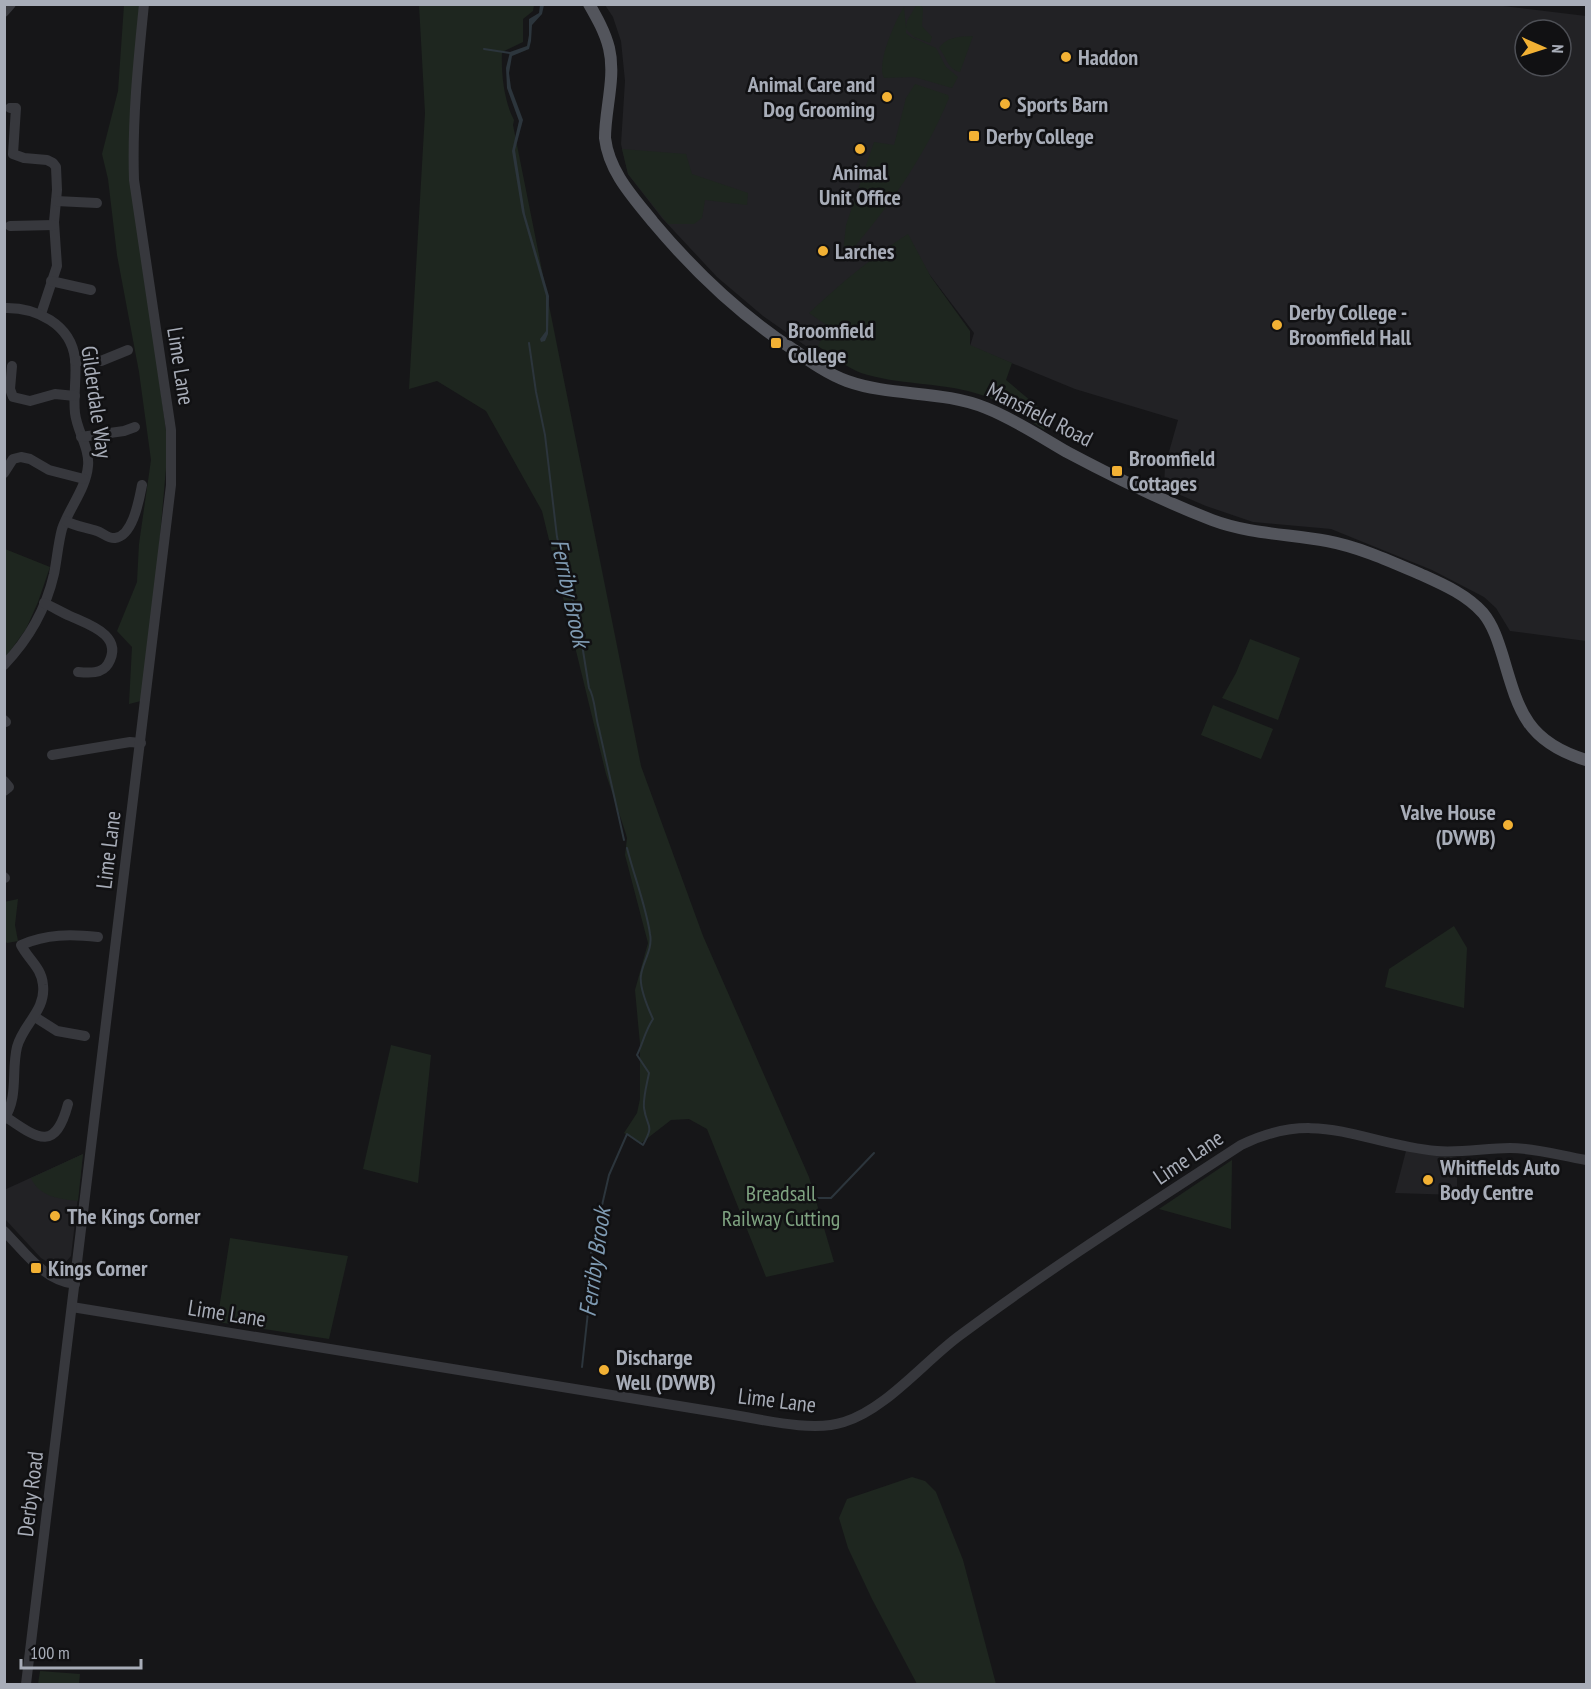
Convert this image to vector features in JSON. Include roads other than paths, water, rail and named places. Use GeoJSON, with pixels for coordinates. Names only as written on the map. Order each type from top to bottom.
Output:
{"type":"FeatureCollection","features":[{"type":"Feature","properties":{"kind":"main road","name":"Mansfield Road"},"geometry":{"type":"LineString","coordinates":[[589,4],[602,27],[610,54],[605,138],[614,170],[689,264],[721,295],[776,338],[830,373],[854,383],[878,389],[945,397],[984,407],[1088,463],[1164,500],[1214,520],[1248,530],[1348,545],[1447,587],[1475,605],[1492,626],[1517,703],[1530,726],[1555,748],[1587,760]]}},
{"type":"Feature","properties":{"kind":"street"},"geometry":{"type":"LineString","coordinates":[[4,12],[11,4]]}},
{"type":"Feature","properties":{"kind":"street","name":"Lime Lane"},"geometry":{"type":"LineString","coordinates":[[144,4],[134,111],[134,180],[172,448],[171,484],[72,1307],[722,1413],[798,1424],[830,1426],[861,1415],[891,1394],[957,1337],[1090,1244],[1241,1145],[1266,1134],[1313,1127],[1438,1151],[1523,1148],[1587,1161]]}},
{"type":"Feature","properties":{"kind":"street"},"geometry":{"type":"LineString","coordinates":[[10,108],[16,108],[13,154],[24,158],[47,160],[56,166],[54,225],[57,266],[41,314]]}},
{"type":"Feature","properties":{"kind":"street"},"geometry":{"type":"LineString","coordinates":[[56,201],[97,203]]}},
{"type":"Feature","properties":{"kind":"street"},"geometry":{"type":"LineString","coordinates":[[10,225],[54,225]]}},
{"type":"Feature","properties":{"kind":"street"},"geometry":{"type":"LineString","coordinates":[[51,281],[92,290]]}},
{"type":"Feature","properties":{"kind":"street","name":"Gilderdale Way"},"geometry":{"type":"LineString","coordinates":[[4,308],[24,308],[41,314],[56,324],[74,350],[75,414],[88,458],[84,479],[60,539],[53,576],[44,603],[24,643],[4,665]]}},
{"type":"Feature","properties":{"kind":"street"},"geometry":{"type":"LineString","coordinates":[[75,361],[101,361],[128,350]]}},
{"type":"Feature","properties":{"kind":"street"},"geometry":{"type":"LineString","coordinates":[[12,366],[10,389],[13,397],[30,401],[55,394],[75,396]]}},
{"type":"Feature","properties":{"kind":"street"},"geometry":{"type":"LineString","coordinates":[[81,437],[124,431],[135,427]]}},
{"type":"Feature","properties":{"kind":"street"},"geometry":{"type":"LineString","coordinates":[[4,473],[12,459],[21,457],[56,472],[84,479]]}},
{"type":"Feature","properties":{"kind":"street"},"geometry":{"type":"LineString","coordinates":[[66,521],[81,528],[99,532],[114,543],[127,531],[138,504],[142,485]]}},
{"type":"Feature","properties":{"kind":"street"},"geometry":{"type":"LineString","coordinates":[[44,603],[99,629],[111,643],[108,664],[99,672],[78,672]]}},
{"type":"Feature","properties":{"kind":"street"},"geometry":{"type":"LineString","coordinates":[[52,755],[130,742],[141,743]]}},
{"type":"Feature","properties":{"kind":"street"},"geometry":{"type":"LineString","coordinates":[[4,781],[9,787],[4,791]]}},
{"type":"Feature","properties":{"kind":"street"},"geometry":{"type":"LineString","coordinates":[[68,1104],[70,1118],[54,1133],[44,1138],[34,1136],[5,1118],[17,1048],[24,1030],[35,1017],[43,999],[42,975],[21,945],[42,937],[82,931],[98,938]]}},
{"type":"Feature","properties":{"kind":"street"},"geometry":{"type":"LineString","coordinates":[[35,1017],[55,1030],[72,1028],[85,1036]]}},
{"type":"Feature","properties":{"kind":"street"},"geometry":{"type":"LineString","coordinates":[[4,1231],[43,1271],[62,1283],[75,1284]]}},
{"type":"Feature","properties":{"kind":"street","name":"Derby Road"},"geometry":{"type":"LineString","coordinates":[[26,1684],[72,1307]]}},
{"type":"Feature","properties":{"kind":"waterway"},"geometry":{"type":"LineString","coordinates":[[484,49],[510,53]]}},
{"type":"Feature","properties":{"kind":"waterway","name":"Ferriby Brook"},"geometry":{"type":"LineString","coordinates":[[529,343],[545,435],[557,537],[578,621],[577,631],[581,638],[589,688],[624,840]]}},
{"type":"Feature","properties":{"kind":"waterway","name":"Ferriby Brook"},"geometry":{"type":"LineString","coordinates":[[582,1367],[594,1257],[591,1253],[609,1175],[627,1134],[643,1145],[649,1129],[644,1104],[649,1073],[637,1055],[653,1019],[641,985],[642,970],[651,939],[627,848]]}},
{"type":"Feature","properties":{"kind":"waterway"},"geometry":{"type":"LineString","coordinates":[[811,1198],[831,1198],[874,1153]]}},
{"type":"Feature","properties":{"kind":"place","name":"Haddon"},"geometry":{"type":"Point","coordinates":[1066,57]}},
{"type":"Feature","properties":{"kind":"place","name":"Animal Care and Dog Grooming"},"geometry":{"type":"Point","coordinates":[887,97]}},
{"type":"Feature","properties":{"kind":"place","name":"Sports Barn"},"geometry":{"type":"Point","coordinates":[1005,104]}},
{"type":"Feature","properties":{"kind":"place","name":"Derby College"},"geometry":{"type":"Point","coordinates":[974,136]}},
{"type":"Feature","properties":{"kind":"place","name":"Animal Unit Office"},"geometry":{"type":"Point","coordinates":[860,149]}},
{"type":"Feature","properties":{"kind":"place","name":"Larches"},"geometry":{"type":"Point","coordinates":[823,251]}},
{"type":"Feature","properties":{"kind":"place","name":"Derby College - Broomfield Hall"},"geometry":{"type":"Point","coordinates":[1277,325]}},
{"type":"Feature","properties":{"kind":"place","name":"Broomfield College"},"geometry":{"type":"Point","coordinates":[776,343]}},
{"type":"Feature","properties":{"kind":"place","name":"Broomfield Cottages"},"geometry":{"type":"Point","coordinates":[1117,471]}},
{"type":"Feature","properties":{"kind":"place","name":"Valve House (DVWB)"},"geometry":{"type":"Point","coordinates":[1508,825]}},
{"type":"Feature","properties":{"kind":"place","name":"Whitfields Auto Body Centre"},"geometry":{"type":"Point","coordinates":[1428,1180]}},
{"type":"Feature","properties":{"kind":"place","name":"The Kings Corner"},"geometry":{"type":"Point","coordinates":[55,1216]}},
{"type":"Feature","properties":{"kind":"place","name":"Kings Corner"},"geometry":{"type":"Point","coordinates":[36,1268]}},
{"type":"Feature","properties":{"kind":"place","name":"Discharge Well (DVWB)"},"geometry":{"type":"Point","coordinates":[604,1370]}},
{"type":"Feature","properties":{"kind":"park label","name":"Breadsall Railway Cutting"},"geometry":{"type":"Point","coordinates":[781,1206]}}]}
